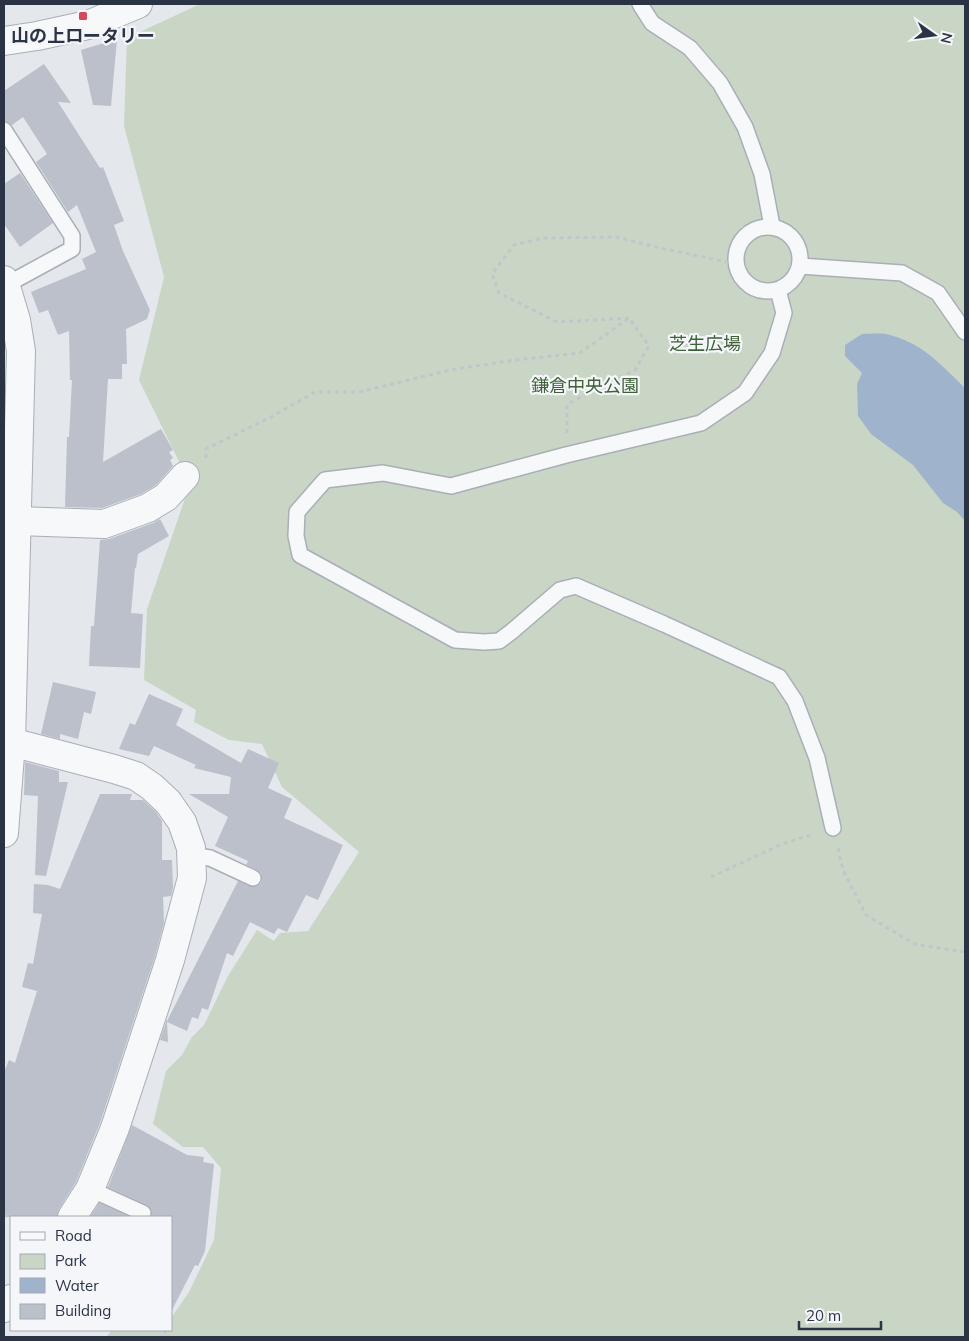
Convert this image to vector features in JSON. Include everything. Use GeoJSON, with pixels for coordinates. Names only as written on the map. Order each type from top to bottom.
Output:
{"type":"FeatureCollection","features":[{"type":"Feature","properties":{"kind":"street"},"geometry":{"type":"LineString","coordinates":[[4,40],[37,36],[88,25],[138,4]]}},
{"type":"Feature","properties":{"kind":"street"},"geometry":{"type":"LineString","coordinates":[[4,833],[17,521],[21,351],[16,320],[5,282]]}},
{"type":"Feature","properties":{"kind":"street"},"geometry":{"type":"LineString","coordinates":[[17,521],[104,524],[148,508],[166,497],[185,476]]}},
{"type":"Feature","properties":{"kind":"street"},"geometry":{"type":"LineString","coordinates":[[7,741],[136,776],[152,787],[168,802],[182,822],[191,848],[192,878],[170,960],[115,1128],[90,1189],[73,1216]]}},
{"type":"Feature","properties":{"kind":"lane"},"geometry":{"type":"LineString","coordinates":[[640,4],[652,23],[690,48],[720,83],[745,127],[751,142],[762,174],[772,226]]}},
{"type":"Feature","properties":{"kind":"lane"},"geometry":{"type":"LineString","coordinates":[[4,130],[72,236],[72,249],[5,282]]}},
{"type":"Feature","properties":{"kind":"lane"},"geometry":{"type":"LineString","coordinates":[[772,226],[782,229],[791,235],[797,244],[800,254],[800,266],[797,273],[786,286],[778,290],[767,291],[756,289],[747,283],[740,274],[736,254],[739,245],[752,230],[772,226]]}},
{"type":"Feature","properties":{"kind":"lane"},"geometry":{"type":"LineString","coordinates":[[800,266],[902,274],[938,293],[965,332]]}},
{"type":"Feature","properties":{"kind":"lane"},"geometry":{"type":"LineString","coordinates":[[778,290],[784,313],[772,353],[745,393],[701,423],[566,455],[451,486],[383,473],[325,480],[297,512],[296,536],[300,555],[455,640],[484,642],[499,640],[560,590],[576,586],[779,677],[795,701],[817,758],[833,828]]}},
{"type":"Feature","properties":{"kind":"lane"},"geometry":{"type":"LineString","coordinates":[[191,855],[210,858],[253,878]]}},
{"type":"Feature","properties":{"kind":"lane"},"geometry":{"type":"LineString","coordinates":[[90,1189],[143,1214]]}},
{"type":"Feature","properties":{"kind":"path"},"geometry":{"type":"LineString","coordinates":[[629,318],[557,322],[499,293],[492,274],[514,245],[543,238],[616,237],[737,264]]}},
{"type":"Feature","properties":{"kind":"path"},"geometry":{"type":"LineString","coordinates":[[206,449],[271,417],[315,392],[359,392],[450,370],[580,353],[629,318]]}},
{"type":"Feature","properties":{"kind":"path"},"geometry":{"type":"LineString","coordinates":[[566,455],[567,404],[635,370],[649,346],[629,318]]}},
{"type":"Feature","properties":{"kind":"path"},"geometry":{"type":"LineString","coordinates":[[711,877],[782,844],[833,828],[843,870],[866,915],[914,944],[965,952]]}},
{"type":"Feature","properties":{"kind":"green space","name":"鎌倉中央公園"},"geometry":{"type":"Polygon","coordinates":[[[200,4],[965,4],[965,1337],[106,1337],[111,1331],[172,1331],[172,1317],[189,1292],[214,1240],[221,1168],[203,1147],[183,1147],[153,1124],[166,1071],[182,1055],[192,1037],[204,1025],[228,976],[257,930],[274,941],[280,933],[308,931],[359,852],[282,787],[262,744],[229,740],[194,722],[196,710],[144,680],[147,609],[190,484],[139,380],[164,277],[124,126],[127,38],[200,4]]]}},
{"type":"Feature","properties":{"kind":"water"},"geometry":{"type":"Polygon","coordinates":[[[862,334],[886,334],[910,342],[939,362],[965,388],[965,521],[957,512],[943,503],[913,465],[871,434],[858,416],[857,384],[862,373],[845,356],[845,345],[862,334]]]}},
{"type":"Feature","properties":{"kind":"building"},"geometry":{"type":"Polygon","coordinates":[[[117,39],[111,106],[93,105],[81,50],[117,39]]]}},
{"type":"Feature","properties":{"kind":"building"},"geometry":{"type":"Polygon","coordinates":[[[44,64],[71,103],[58,102],[100,168],[103,167],[124,221],[114,225],[123,251],[150,310],[147,319],[126,329],[127,364],[122,364],[122,379],[108,379],[103,462],[161,429],[173,450],[169,452],[173,458],[170,460],[173,466],[156,485],[141,494],[102,508],[65,507],[67,437],[69,437],[72,380],[70,380],[69,331],[58,335],[48,310],[39,313],[31,292],[86,269],[82,259],[96,252],[77,205],[68,212],[36,162],[47,154],[23,117],[12,125],[4,121],[4,91],[44,64]]]}},
{"type":"Feature","properties":{"kind":"building"},"geometry":{"type":"Polygon","coordinates":[[[20,173],[53,223],[20,247],[4,224],[4,184],[20,173]]]}},
{"type":"Feature","properties":{"kind":"building"},"geometry":{"type":"Polygon","coordinates":[[[160,519],[169,536],[138,554],[135,568],[131,613],[143,614],[140,668],[89,666],[91,626],[94,626],[100,540],[109,539],[160,519]]]}},
{"type":"Feature","properties":{"kind":"building"},"geometry":{"type":"Polygon","coordinates":[[[53,682],[96,692],[91,714],[84,712],[78,739],[60,734],[60,739],[41,734],[53,682]]]}},
{"type":"Feature","properties":{"kind":"building"},"geometry":{"type":"Polygon","coordinates":[[[149,694],[183,709],[176,725],[241,763],[248,749],[279,763],[268,788],[292,799],[284,818],[343,845],[318,900],[306,895],[287,932],[278,928],[274,934],[250,922],[233,956],[227,953],[208,1010],[202,1008],[198,1019],[192,1017],[187,1031],[167,1022],[168,1042],[160,1040],[167,1019],[167,1021],[238,881],[254,887],[259,885],[262,878],[261,873],[246,865],[248,861],[215,846],[228,817],[189,794],[229,794],[231,777],[194,768],[196,765],[154,746],[149,756],[119,749],[130,723],[135,725],[149,694]]]}},
{"type":"Feature","properties":{"kind":"building"},"geometry":{"type":"Polygon","coordinates":[[[25,762],[59,771],[59,782],[68,782],[46,876],[35,875],[38,796],[24,795],[25,762]]]}},
{"type":"Feature","properties":{"kind":"building"},"geometry":{"type":"Polygon","coordinates":[[[100,794],[132,794],[130,800],[143,800],[156,812],[162,821],[162,860],[172,860],[173,888],[171,896],[163,897],[164,923],[155,956],[100,1123],[76,1182],[59,1209],[57,1216],[4,1217],[4,1072],[9,1060],[15,1063],[37,991],[22,987],[28,963],[33,964],[42,914],[33,913],[34,884],[48,885],[60,889],[100,794]]]}},
{"type":"Feature","properties":{"kind":"building"},"geometry":{"type":"Polygon","coordinates":[[[132,1125],[187,1155],[204,1157],[203,1162],[214,1164],[205,1251],[198,1266],[195,1265],[172,1310],[172,1216],[151,1216],[150,1207],[108,1187],[132,1125]]]}},
{"type":"Feature","properties":{"kind":"building"},"geometry":{"type":"Polygon","coordinates":[[[99,1203],[128,1216],[91,1216],[99,1203]]]}},
{"type":"Feature","properties":{"kind":"place","name":"山の上ロータリー"},"geometry":{"type":"Point","coordinates":[83,16]}},
{"type":"Feature","properties":{"kind":"park label","name":"芝生広場"},"geometry":{"type":"Point","coordinates":[705,343]}}]}
